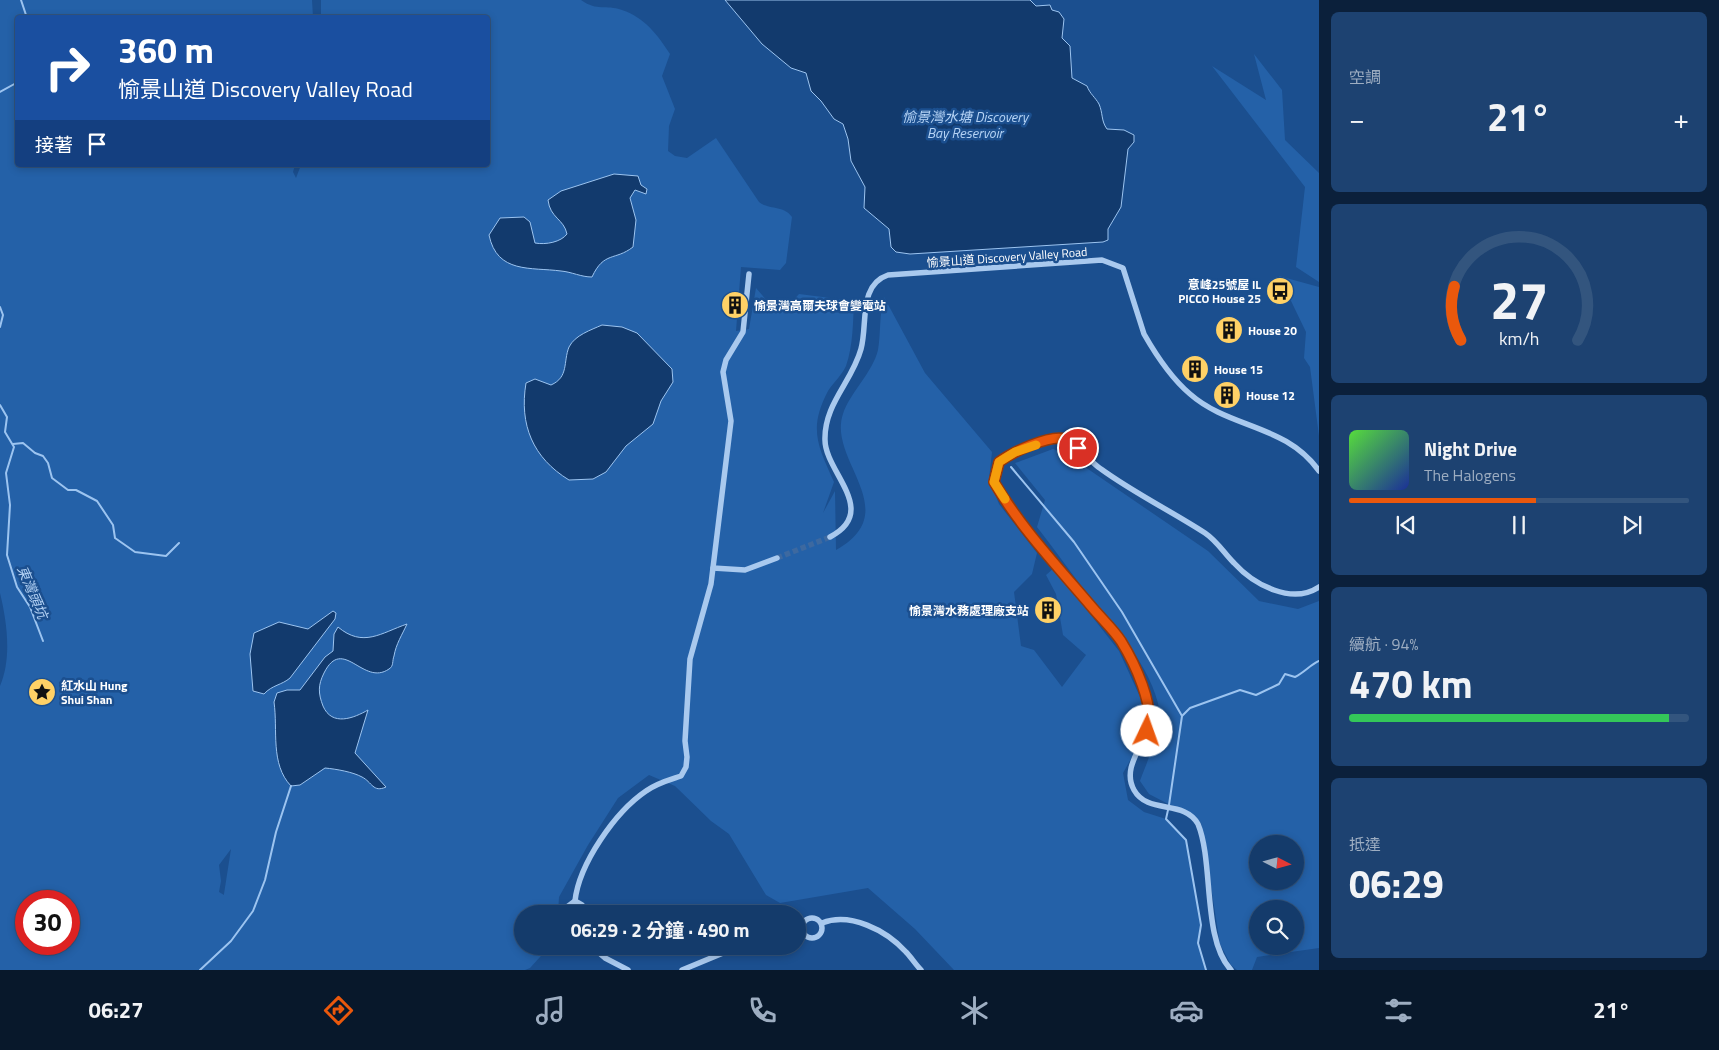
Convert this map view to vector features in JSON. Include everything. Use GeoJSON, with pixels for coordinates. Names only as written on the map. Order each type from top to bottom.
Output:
{"type":"FeatureCollection","features":[{"type":"Feature","properties":{"kind":"street","name":"愉景山道 Discovery Valley Road"},"geometry":{"type":"LineString","coordinates":[[830,537],[846,523],[851,504],[825,442],[828,414],[851,376],[859,356],[870,291],[881,278],[888,276],[1102,260],[1113,263],[1123,268],[1144,334],[1159,360],[1190,394],[1217,411],[1290,442],[1304,453],[1319,472]]}},
{"type":"Feature","properties":{"kind":"street"},"geometry":{"type":"LineString","coordinates":[[575,901],[576,886],[582,870],[624,809],[657,784],[681,776],[686,766],[686,714],[690,660],[704,611],[712,568],[731,421],[723,372],[726,360],[743,332],[749,274]]}},
{"type":"Feature","properties":{"kind":"street"},"geometry":{"type":"LineString","coordinates":[[1231,970],[1226,964],[1216,938],[1200,827],[1189,813],[1157,805],[1140,798],[1134,791],[1130,779],[1131,767],[1147,731],[1150,716],[1132,663],[1120,640],[1028,530],[1000,492],[994,482],[999,462],[1015,452],[1052,439],[1066,439],[1099,468],[1207,534],[1239,568],[1255,580],[1291,595],[1305,594],[1319,587]]}},
{"type":"Feature","properties":{"kind":"street"},"geometry":{"type":"LineString","coordinates":[[712,568],[745,570],[777,558]]}},
{"type":"Feature","properties":{"kind":"street"},"geometry":{"type":"LineString","coordinates":[[568,905],[575,901]]}},
{"type":"Feature","properties":{"kind":"street"},"geometry":{"type":"LineString","coordinates":[[575,901],[582,905]]}},
{"type":"Feature","properties":{"kind":"street"},"geometry":{"type":"LineString","coordinates":[[806,920],[810,918],[817,919],[822,923]]}},
{"type":"Feature","properties":{"kind":"street"},"geometry":{"type":"LineString","coordinates":[[822,923],[836,919],[870,927],[890,938],[921,970]]}},
{"type":"Feature","properties":{"kind":"street"},"geometry":{"type":"LineString","coordinates":[[806,934],[812,938],[820,934],[822,923]]}},
{"type":"Feature","properties":{"kind":"street"},"geometry":{"type":"LineString","coordinates":[[602,955],[628,970]]}},
{"type":"Feature","properties":{"kind":"street"},"geometry":{"type":"LineString","coordinates":[[682,970],[718,955]]}},
{"type":"Feature","properties":{"kind":"shaded area"},"geometry":{"type":"Polygon","coordinates":[[[0,0],[312,0],[313,15],[15,15],[15,167],[294,167],[293,172],[296,178],[300,167],[490,167],[490,15],[321,15],[321,0],[581,0],[592,6],[622,10],[644,22],[670,54],[662,76],[675,109],[669,126],[668,151],[675,156],[687,158],[716,138],[759,202],[781,209],[792,217],[786,263],[780,270],[741,267],[736,331],[749,329],[756,288],[774,309],[790,304],[799,294],[854,301],[852,334],[846,366],[828,391],[818,416],[817,427],[820,447],[834,482],[823,513],[835,491],[836,550],[856,535],[864,519],[865,502],[845,449],[841,431],[846,406],[871,366],[878,350],[881,310],[884,297],[925,373],[992,452],[989,479],[999,504],[1037,553],[1032,574],[1014,592],[1021,646],[1034,650],[1062,687],[1086,655],[1063,635],[1056,594],[1046,575],[1054,568],[1119,651],[1146,710],[1137,748],[1123,773],[1128,800],[1144,812],[1166,819],[1186,840],[1201,925],[1198,943],[1206,970],[954,970],[915,929],[868,888],[780,903],[766,895],[729,834],[711,821],[675,786],[649,775],[618,798],[588,845],[559,897],[559,905],[514,905],[514,955],[542,955],[530,968],[525,970],[0,970],[0,686],[6,664],[5,616],[0,593],[0,0]],[[231,849],[219,865],[221,881],[219,892],[224,895],[231,849]]]}},
{"type":"Feature","properties":{"kind":"shaded area"},"geometry":{"type":"Polygon","coordinates":[[[1254,54],[1282,90],[1285,140],[1319,173],[1319,282],[1296,267],[1305,187],[1212,66],[1266,100],[1254,54]]]}},
{"type":"Feature","properties":{"kind":"shaded area"},"geometry":{"type":"Polygon","coordinates":[[[1279,276],[1319,287],[1319,436],[1310,367],[1304,358],[1306,332],[1279,276]]]}},
{"type":"Feature","properties":{"kind":"shaded area"},"geometry":{"type":"Polygon","coordinates":[[[1053,449],[1066,454],[1208,551],[1259,601],[1298,609],[1319,601],[1319,948],[1304,950],[1304,900],[1249,900],[1249,955],[1271,955],[1257,957],[1252,970],[1237,970],[1231,965],[1220,944],[1201,823],[1190,812],[1174,807],[1149,794],[1140,781],[1161,720],[1152,686],[1136,655],[1037,527],[1045,500],[1015,463],[1053,449]]]}},
{"type":"Feature","properties":{"kind":"water","name":"愉景灣水塘 Discovery Bay Reservoir"},"geometry":{"type":"Polygon","coordinates":[[[725,0],[1030,0],[1036,6],[1050,5],[1052,10],[1059,12],[1064,19],[1062,38],[1070,46],[1072,78],[1087,86],[1099,104],[1107,129],[1124,130],[1134,135],[1134,142],[1128,149],[1121,207],[1108,229],[1108,240],[1103,242],[910,254],[896,252],[891,247],[889,229],[864,208],[865,187],[851,161],[848,139],[843,124],[834,119],[811,91],[806,73],[791,68],[762,44],[725,0]]]}},
{"type":"Feature","properties":{"kind":"water"},"geometry":{"type":"Polygon","coordinates":[[[614,174],[638,176],[641,185],[647,189],[646,194],[635,190],[630,198],[636,220],[633,247],[601,263],[592,277],[517,266],[499,257],[493,248],[489,235],[500,218],[524,217],[530,222],[535,243],[548,243],[561,239],[567,234],[563,225],[551,211],[548,200],[561,191],[614,174]]]}},
{"type":"Feature","properties":{"kind":"water"},"geometry":{"type":"Polygon","coordinates":[[[602,325],[622,327],[637,333],[672,369],[673,382],[661,401],[653,424],[626,446],[606,472],[593,479],[569,480],[546,461],[531,439],[525,413],[526,383],[535,379],[551,385],[557,382],[563,373],[569,347],[575,339],[602,325]]]}},
{"type":"Feature","properties":{"kind":"water"},"geometry":{"type":"Polygon","coordinates":[[[333,611],[336,613],[335,619],[290,678],[264,694],[253,691],[250,654],[254,633],[279,622],[308,629],[333,611]]]}},
{"type":"Feature","properties":{"kind":"water"},"geometry":{"type":"Polygon","coordinates":[[[407,624],[396,647],[391,668],[380,673],[371,672],[346,660],[339,659],[331,663],[324,673],[320,685],[320,697],[323,706],[332,717],[338,719],[350,718],[368,710],[355,753],[386,787],[378,789],[358,775],[325,768],[300,785],[291,786],[284,777],[277,757],[274,702],[277,693],[287,690],[300,690],[325,657],[333,651],[334,634],[338,627],[356,637],[364,638],[372,637],[407,624]]]}},
{"type":"Feature","properties":{"kind":"waterway"},"geometry":{"type":"LineString","coordinates":[[21,0],[26,15]]}},
{"type":"Feature","properties":{"kind":"waterway"},"geometry":{"type":"LineString","coordinates":[[0,92],[15,84]]}},
{"type":"Feature","properties":{"kind":"waterway","name":"東灣頭坑"},"geometry":{"type":"LineString","coordinates":[[0,307],[3,315],[0,327]]}},
{"type":"Feature","properties":{"kind":"waterway","name":"東灣頭坑"},"geometry":{"type":"LineString","coordinates":[[0,405],[7,417],[5,432],[14,447],[6,473],[10,505],[7,555],[17,587],[30,607],[43,641]]}},
{"type":"Feature","properties":{"kind":"waterway"},"geometry":{"type":"LineString","coordinates":[[13,444],[23,443],[35,453],[43,456],[48,463],[52,478],[68,490],[76,490],[97,501],[113,525],[115,538],[135,552],[166,556],[179,543]]}},
{"type":"Feature","properties":{"kind":"waterway"},"geometry":{"type":"LineString","coordinates":[[1011,467],[1074,542],[1122,612],[1182,716],[1169,805]]}},
{"type":"Feature","properties":{"kind":"waterway"},"geometry":{"type":"LineString","coordinates":[[1182,716],[1190,708],[1240,690],[1256,695],[1279,684],[1285,674],[1295,677],[1319,661]]}},
{"type":"Feature","properties":{"kind":"waterway"},"geometry":{"type":"LineString","coordinates":[[200,970],[231,941],[253,911],[265,880],[276,832],[291,786]]}},
{"type":"Feature","properties":{"kind":"waterway"},"geometry":{"type":"LineString","coordinates":[[1168,810],[1166,819],[1186,840],[1201,925],[1198,943],[1206,970]]}},
{"type":"Feature","properties":{"kind":"tunnel"},"geometry":{"type":"LineString","coordinates":[[777,558],[830,537]]}},
{"type":"Feature","properties":{"kind":"slow traffic"},"geometry":{"type":"LineString","coordinates":[[1005,499],[994,482],[999,462],[1006,456],[1036,445]]}},
{"type":"Feature","properties":{"kind":"place","name":"意峰25號屋 IL PICCO House 25"},"geometry":{"type":"Point","coordinates":[1280,291]}},
{"type":"Feature","properties":{"kind":"place","name":"愉景灣高爾夫球會變電站"},"geometry":{"type":"Point","coordinates":[735,305]}},
{"type":"Feature","properties":{"kind":"place","name":"House 20"},"geometry":{"type":"Point","coordinates":[1229,330]}},
{"type":"Feature","properties":{"kind":"place","name":"House 15"},"geometry":{"type":"Point","coordinates":[1195,369]}},
{"type":"Feature","properties":{"kind":"place","name":"House 12"},"geometry":{"type":"Point","coordinates":[1227,395]}},
{"type":"Feature","properties":{"kind":"place","name":"愉景灣水務處理廠支站"},"geometry":{"type":"Point","coordinates":[1048,610]}},
{"type":"Feature","properties":{"kind":"place","name":"紅水山 Hung Shui Shan"},"geometry":{"type":"Point","coordinates":[42,692]}},
{"type":"Feature","properties":{"kind":"route"},"geometry":{"type":"LineString","coordinates":[[1078,448],[1066,439],[1058,438],[1015,452],[999,462],[994,482],[1028,530],[1120,640],[1132,663],[1148,704],[1150,716],[1147,731]]}}]}
